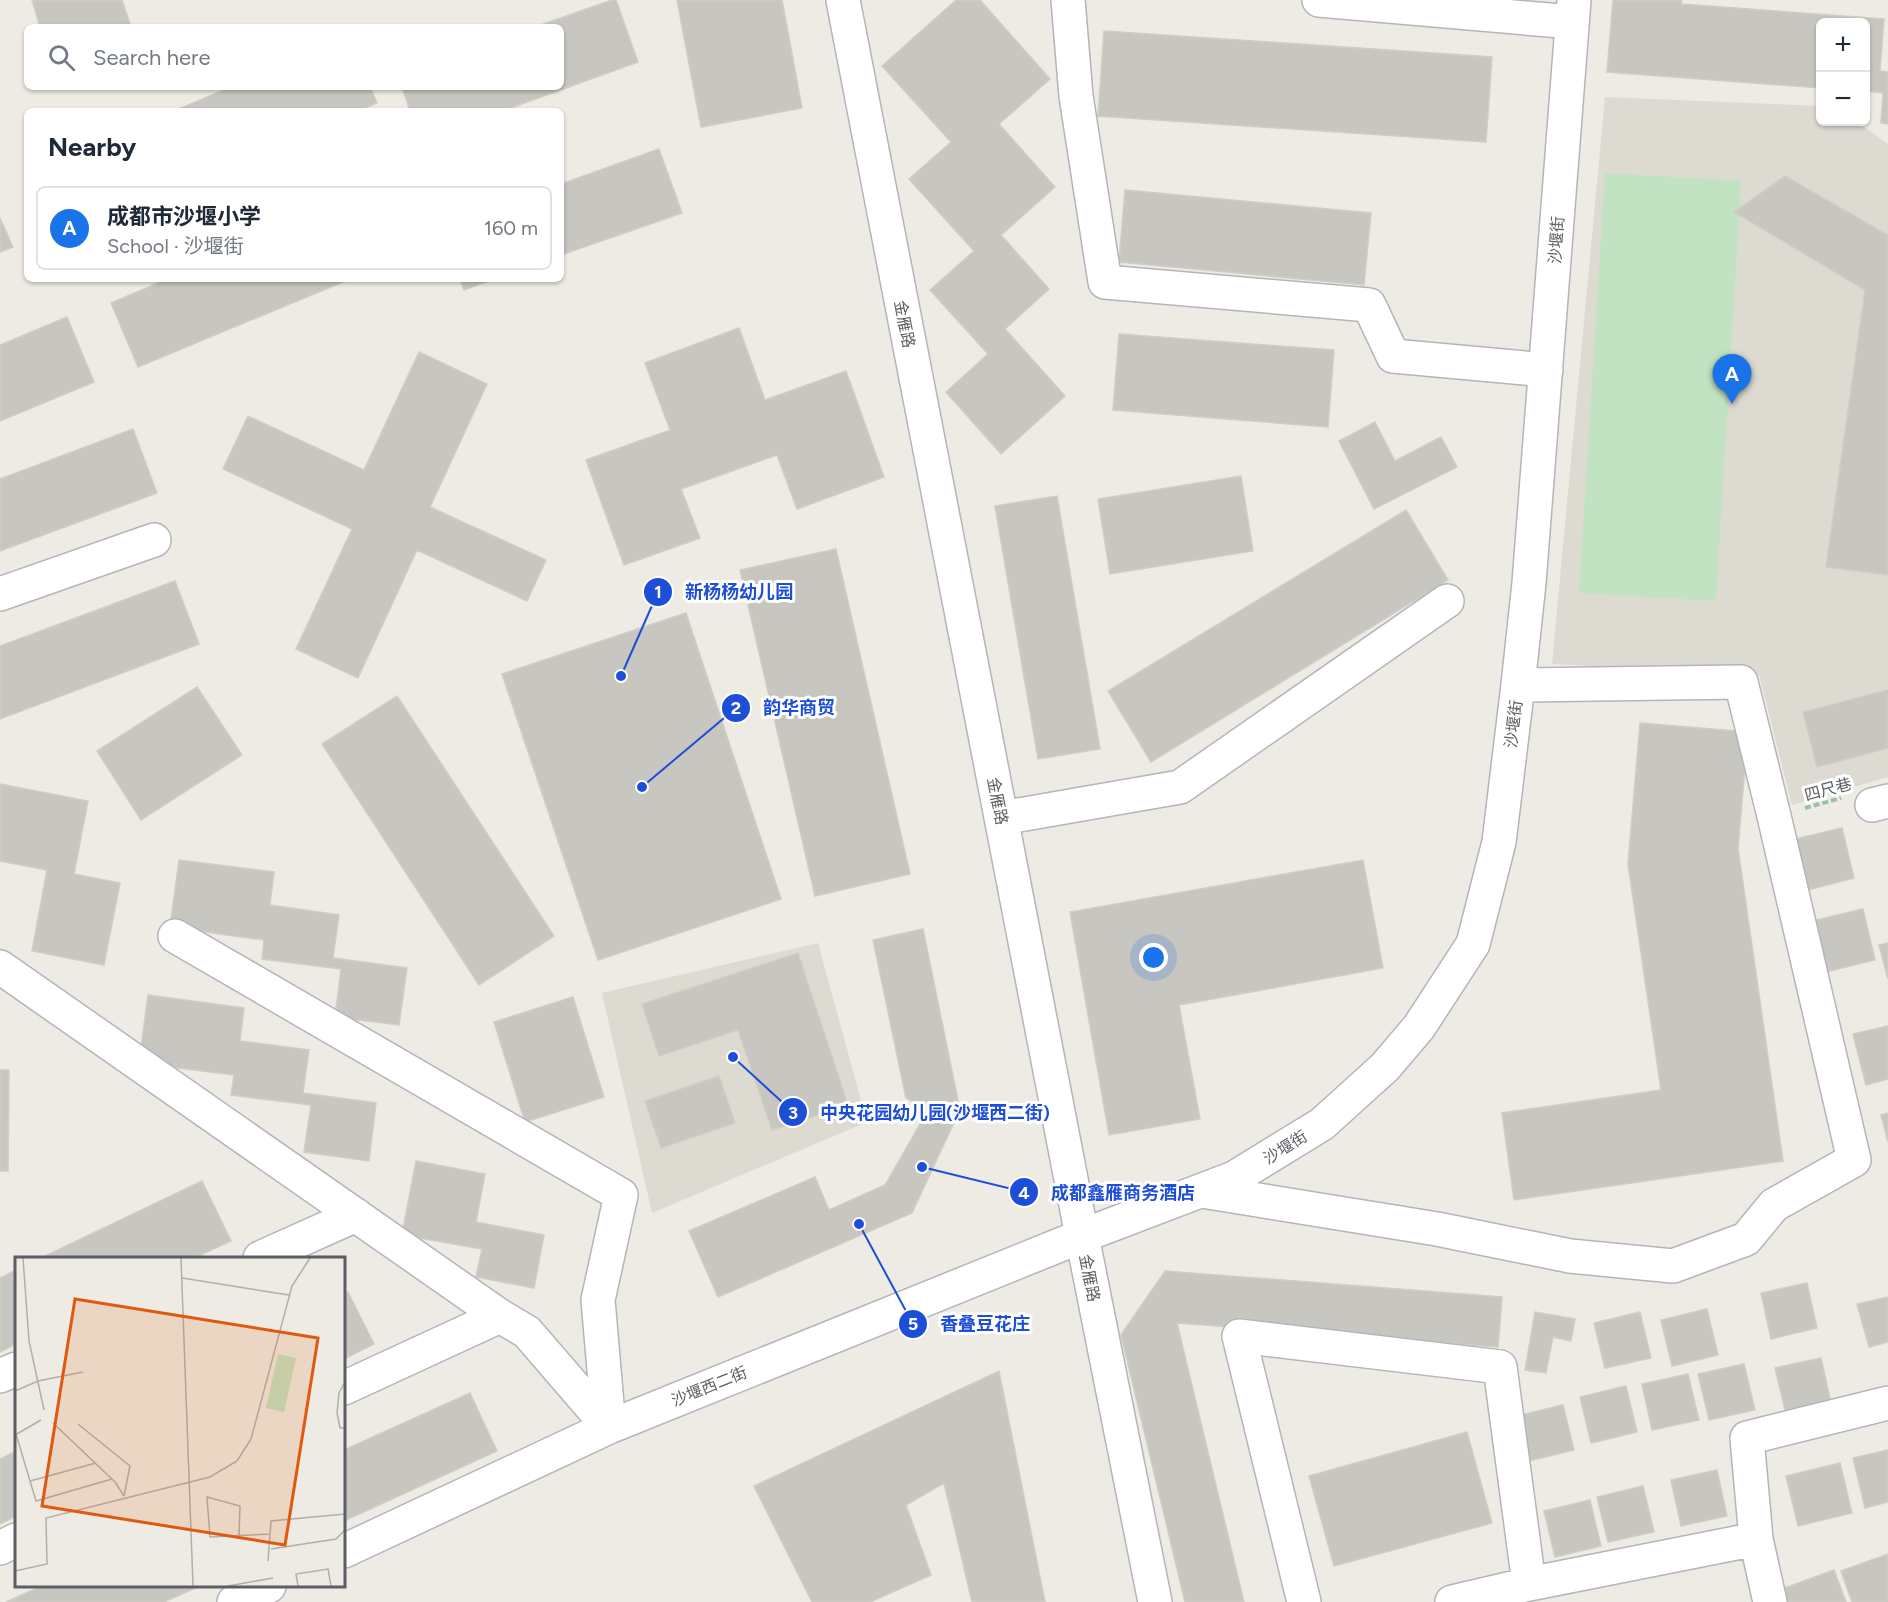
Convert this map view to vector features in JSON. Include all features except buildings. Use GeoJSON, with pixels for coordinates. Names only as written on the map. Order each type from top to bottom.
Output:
{"type":"FeatureCollection","features":[{"type":"Feature","properties":{"kind":"street","name":"金雁路"},"geometry":{"type":"LineString","coordinates":[[843,0],[1155,1602]]}},
{"type":"Feature","properties":{"kind":"street"},"geometry":{"type":"LineString","coordinates":[[1068,0],[1076,96],[1105,282],[1369,305],[1393,356],[1546,370]]}},
{"type":"Feature","properties":{"kind":"street"},"geometry":{"type":"LineString","coordinates":[[1319,0],[1573,11]]}},
{"type":"Feature","properties":{"kind":"street","name":"沙堰街"},"geometry":{"type":"LineString","coordinates":[[1082,1236],[1234,1179],[1322,1124],[1377,1074],[1419,1027],[1473,944],[1499,842],[1518,686],[1546,370],[1573,11]]}},
{"type":"Feature","properties":{"kind":"street"},"geometry":{"type":"LineString","coordinates":[[0,594],[154,540]]}},
{"type":"Feature","properties":{"kind":"street"},"geometry":{"type":"LineString","coordinates":[[1001,818],[1180,787],[1447,601]]}},
{"type":"Feature","properties":{"kind":"street"},"geometry":{"type":"LineString","coordinates":[[1201,1191],[1437,1229],[1570,1256],[1673,1266],[1746,1239],[1774,1205],[1854,1160],[1741,682],[1518,686]]}},
{"type":"Feature","properties":{"kind":"street"},"geometry":{"type":"LineString","coordinates":[[175,936],[621,1195],[598,1300],[609,1427]]}},
{"type":"Feature","properties":{"kind":"street"},"geometry":{"type":"LineString","coordinates":[[0,967],[500,1316],[527,1332],[609,1427]]}},
{"type":"Feature","properties":{"kind":"street"},"geometry":{"type":"LineString","coordinates":[[262,1257],[356,1215]]}},
{"type":"Feature","properties":{"kind":"street","name":"沙堰西二街"},"geometry":{"type":"LineString","coordinates":[[345,1551],[609,1427],[1082,1236]]}},
{"type":"Feature","properties":{"kind":"street"},"geometry":{"type":"LineString","coordinates":[[345,1388],[500,1316]]}},
{"type":"Feature","properties":{"kind":"street"},"geometry":{"type":"LineString","coordinates":[[1304,1602],[1239,1336],[1500,1367],[1529,1584]]}},
{"type":"Feature","properties":{"kind":"street"},"geometry":{"type":"LineString","coordinates":[[0,1376],[15,1369]]}},
{"type":"Feature","properties":{"kind":"street"},"geometry":{"type":"LineString","coordinates":[[1770,1602],[1756,1539],[1747,1438],[1888,1403]]}},
{"type":"Feature","properties":{"kind":"street"},"geometry":{"type":"LineString","coordinates":[[1452,1602],[1529,1584],[1756,1539]]}},
{"type":"Feature","properties":{"kind":"street"},"geometry":{"type":"LineString","coordinates":[[0,1548],[15,1540]]}},
{"type":"Feature","properties":{"kind":"street"},"geometry":{"type":"LineString","coordinates":[[234,1602],[267,1587]]}},
{"type":"Feature","properties":{"kind":"path","name":"四尺巷"},"geometry":{"type":"LineString","coordinates":[[1774,816],[1868,801]]}},
{"type":"Feature","properties":{"kind":"shaded area"},"geometry":{"type":"Polygon","coordinates":[[[1605,97],[1816,106],[1816,126],[1863,126],[1888,144],[1888,777],[1792,805],[1759,675],[1552,664],[1605,97]]]}},
{"type":"Feature","properties":{"kind":"shaded area"},"geometry":{"type":"Polygon","coordinates":[[[818,943],[867,1122],[652,1213],[602,993],[818,943]]]}},
{"type":"Feature","properties":{"kind":"green space"},"geometry":{"type":"Polygon","coordinates":[[[1605,173],[1741,181],[1716,601],[1579,593],[1605,173]]]}},
{"type":"Feature","properties":{"kind":"place","name":"成都市沙堰小学"},"geometry":{"type":"Point","coordinates":[1732,404]}},
{"type":"Feature","properties":{"kind":"place","name":"新杨杨幼儿园"},"geometry":{"type":"Point","coordinates":[621,676]}},
{"type":"Feature","properties":{"kind":"place","name":"韵华商贸"},"geometry":{"type":"Point","coordinates":[642,787]}},
{"type":"Feature","properties":{"kind":"place","name":"中央花园幼儿园(沙堰西二街)"},"geometry":{"type":"Point","coordinates":[733,1057]}},
{"type":"Feature","properties":{"kind":"place","name":"成都鑫雁商务酒店"},"geometry":{"type":"Point","coordinates":[922,1167]}},
{"type":"Feature","properties":{"kind":"place","name":"香叠豆花庄"},"geometry":{"type":"Point","coordinates":[859,1224]}}]}
